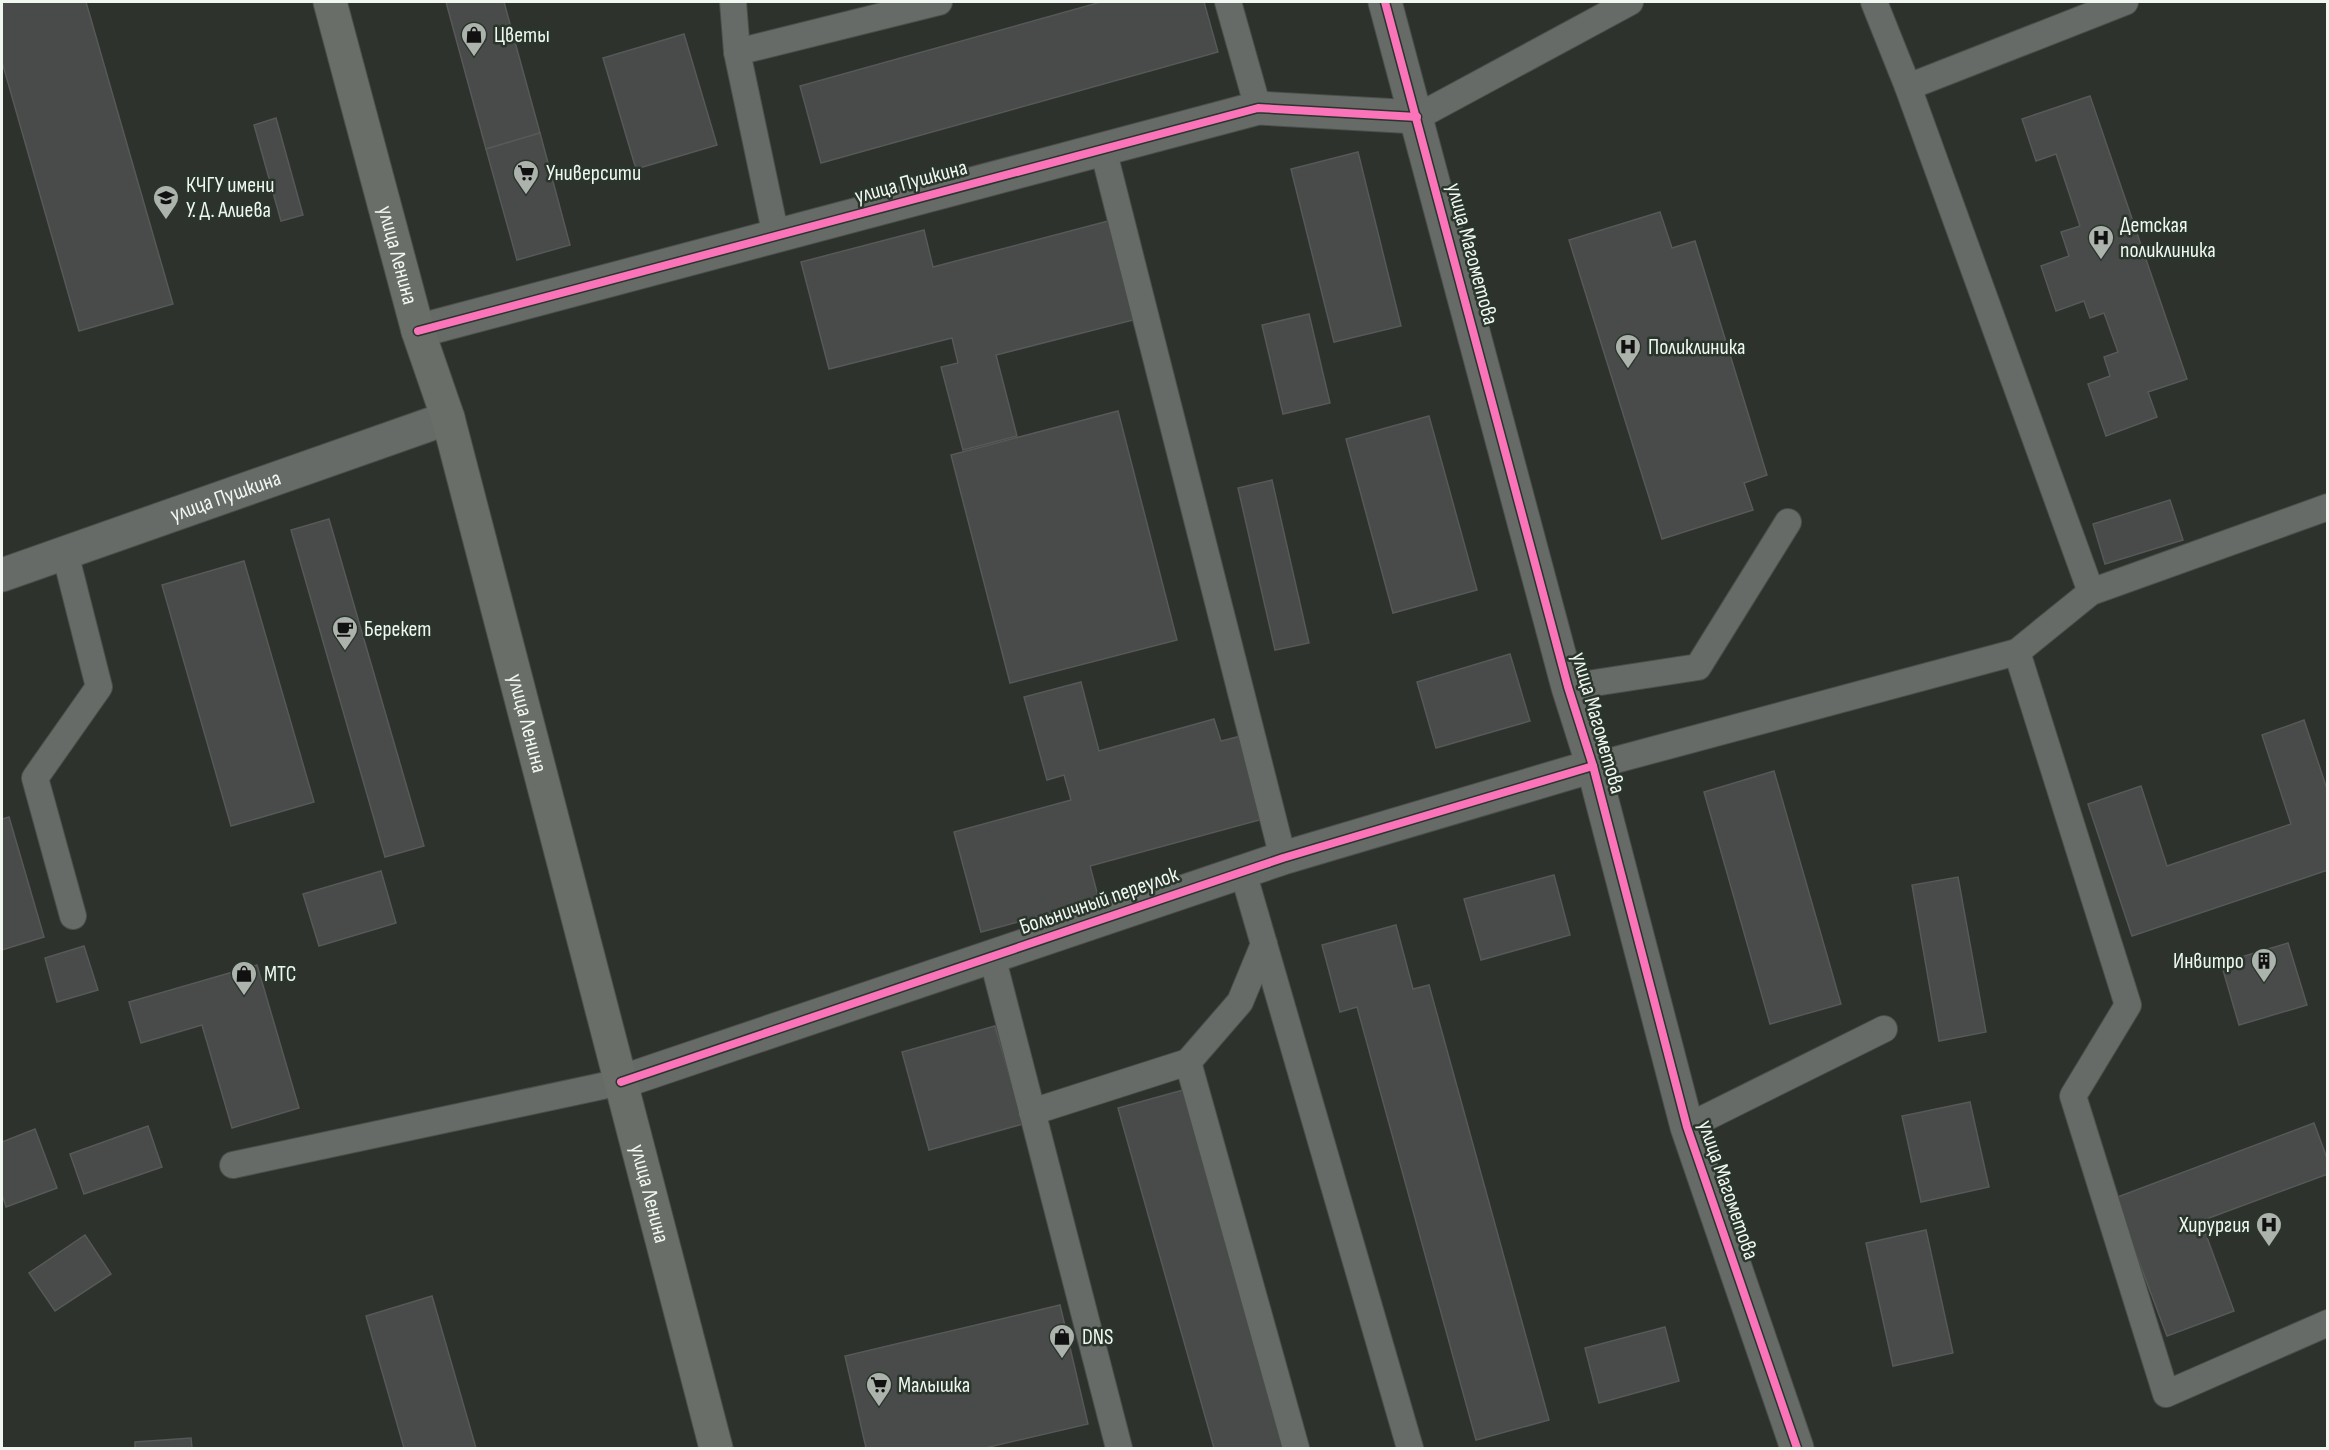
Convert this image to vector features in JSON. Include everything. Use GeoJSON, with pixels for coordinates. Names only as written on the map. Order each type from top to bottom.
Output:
{"type":"FeatureCollection","features":[{"type":"Feature","properties":{"kind":"main road","name":"улица Ленина"},"geometry":{"type":"LineString","coordinates":[[330,2],[418,331],[448,418],[716,1449]]}},
{"type":"Feature","properties":{"kind":"street","name":"улица Магометова"},"geometry":{"type":"LineString","coordinates":[[1385,2],[1568,687],[1593,766],[1687,1127],[1797,1449]]}},
{"type":"Feature","properties":{"kind":"street","name":"улица Пушкина"},"geometry":{"type":"LineString","coordinates":[[418,331],[1258,108],[1417,117]]}},
{"type":"Feature","properties":{"kind":"street","name":"улица Пушкина"},"geometry":{"type":"LineString","coordinates":[[2,575],[448,418]]}},
{"type":"Feature","properties":{"kind":"street","name":"Больничный переулок"},"geometry":{"type":"LineString","coordinates":[[621,1082],[1283,858],[1593,766]]}},
{"type":"Feature","properties":{"kind":"lane"},"geometry":{"type":"LineString","coordinates":[[733,2],[737,52],[776,236]]}},
{"type":"Feature","properties":{"kind":"lane"},"geometry":{"type":"LineString","coordinates":[[737,52],[939,2]]}},
{"type":"Feature","properties":{"kind":"lane"},"geometry":{"type":"LineString","coordinates":[[1228,2],[1258,108]]}},
{"type":"Feature","properties":{"kind":"lane"},"geometry":{"type":"LineString","coordinates":[[1417,117],[1630,2]]}},
{"type":"Feature","properties":{"kind":"lane"},"geometry":{"type":"LineString","coordinates":[[1874,2],[1908,87],[2091,592]]}},
{"type":"Feature","properties":{"kind":"lane"},"geometry":{"type":"LineString","coordinates":[[1908,87],[2125,2]]}},
{"type":"Feature","properties":{"kind":"lane"},"geometry":{"type":"LineString","coordinates":[[1103,149],[1283,858]]}},
{"type":"Feature","properties":{"kind":"lane"},"geometry":{"type":"LineString","coordinates":[[1593,766],[2017,652],[2091,592],[2328,507]]}},
{"type":"Feature","properties":{"kind":"lane"},"geometry":{"type":"LineString","coordinates":[[1568,687],[1698,667],[1788,522]]}},
{"type":"Feature","properties":{"kind":"lane"},"geometry":{"type":"LineString","coordinates":[[65,553],[99,687],[35,778],[73,916]]}},
{"type":"Feature","properties":{"kind":"lane"},"geometry":{"type":"LineString","coordinates":[[2017,652],[2128,1005],[2073,1096],[2166,1394],[2328,1323]]}},
{"type":"Feature","properties":{"kind":"lane"},"geometry":{"type":"LineString","coordinates":[[1243,872],[1410,1449]]}},
{"type":"Feature","properties":{"kind":"lane"},"geometry":{"type":"LineString","coordinates":[[1032,1112],[1188,1062],[1240,1002],[1264,944]]}},
{"type":"Feature","properties":{"kind":"lane"},"geometry":{"type":"LineString","coordinates":[[992,956],[1119,1449]]}},
{"type":"Feature","properties":{"kind":"lane"},"geometry":{"type":"LineString","coordinates":[[1687,1127],[1884,1029]]}},
{"type":"Feature","properties":{"kind":"lane"},"geometry":{"type":"LineString","coordinates":[[1188,1062],[1296,1449]]}},
{"type":"Feature","properties":{"kind":"lane"},"geometry":{"type":"LineString","coordinates":[[233,1165],[621,1082]]}},
{"type":"Feature","properties":{"kind":"building"},"geometry":{"type":"Polygon","coordinates":[[[2,2],[86,2],[173,304],[79,331],[2,62],[2,2]]]}},
{"type":"Feature","properties":{"kind":"building"},"geometry":{"type":"Polygon","coordinates":[[[446,2],[504,2],[540,133],[486,149],[446,2]]]}},
{"type":"Feature","properties":{"kind":"building"},"geometry":{"type":"Polygon","coordinates":[[[1101,2],[1204,2],[1218,52],[821,163],[800,86],[1101,2]]]}},
{"type":"Feature","properties":{"kind":"building"},"geometry":{"type":"Polygon","coordinates":[[[684,34],[717,145],[636,169],[603,58],[684,34]]]}},
{"type":"Feature","properties":{"kind":"building","name":"Детская поликлиника"},"geometry":{"type":"Polygon","coordinates":[[[2090,96],[2187,379],[2148,392],[2157,417],[2106,436],[2088,384],[2110,376],[2104,357],[2118,352],[2104,313],[2090,318],[2084,301],[2056,311],[2041,266],[2069,256],[2061,232],[2080,226],[2056,154],[2036,161],[2022,119],[2090,96]]]}},
{"type":"Feature","properties":{"kind":"building"},"geometry":{"type":"Polygon","coordinates":[[[276,118],[303,215],[281,221],[254,125],[276,118]]]}},
{"type":"Feature","properties":{"kind":"building"},"geometry":{"type":"Polygon","coordinates":[[[540,133],[570,245],[517,260],[486,149],[540,133]]]}},
{"type":"Feature","properties":{"kind":"building"},"geometry":{"type":"Polygon","coordinates":[[[1358,152],[1401,326],[1334,342],[1291,169],[1358,152]]]}},
{"type":"Feature","properties":{"kind":"building"},"geometry":{"type":"Polygon","coordinates":[[[1660,212],[1672,248],[1695,241],[1767,475],[1744,483],[1753,510],[1662,539],[1569,240],[1660,212]]]}},
{"type":"Feature","properties":{"kind":"building"},"geometry":{"type":"Polygon","coordinates":[[[1112,220],[1137,319],[996,355],[1017,436],[963,450],[941,367],[958,363],[952,338],[829,369],[801,262],[924,230],[933,267],[1112,220]]]}},
{"type":"Feature","properties":{"kind":"building"},"geometry":{"type":"Polygon","coordinates":[[[1309,314],[1330,403],[1283,414],[1262,325],[1309,314]]]}},
{"type":"Feature","properties":{"kind":"building"},"geometry":{"type":"Polygon","coordinates":[[[1118,411],[1177,640],[1010,683],[951,455],[1118,411]]]}},
{"type":"Feature","properties":{"kind":"building"},"geometry":{"type":"Polygon","coordinates":[[[1429,416],[1477,590],[1393,613],[1346,439],[1429,416]]]}},
{"type":"Feature","properties":{"kind":"building"},"geometry":{"type":"Polygon","coordinates":[[[1272,480],[1309,643],[1275,650],[1238,488],[1272,480]]]}},
{"type":"Feature","properties":{"kind":"building"},"geometry":{"type":"Polygon","coordinates":[[[2170,500],[2183,540],[2105,564],[2093,524],[2170,500]]]}},
{"type":"Feature","properties":{"kind":"building"},"geometry":{"type":"Polygon","coordinates":[[[329,519],[424,846],[385,857],[291,530],[329,519]]]}},
{"type":"Feature","properties":{"kind":"building"},"geometry":{"type":"Polygon","coordinates":[[[244,561],[314,802],[231,826],[162,585],[244,561]]]}},
{"type":"Feature","properties":{"kind":"building"},"geometry":{"type":"Polygon","coordinates":[[[1510,654],[1530,721],[1436,748],[1417,682],[1510,654]]]}},
{"type":"Feature","properties":{"kind":"building"},"geometry":{"type":"Polygon","coordinates":[[[1081,682],[1099,751],[1214,719],[1221,741],[1241,736],[1263,819],[1090,866],[1099,900],[981,932],[954,832],[1071,800],[1064,775],[1047,780],[1024,697],[1081,682]]]}},
{"type":"Feature","properties":{"kind":"building"},"geometry":{"type":"Polygon","coordinates":[[[2304,720],[2328,792],[2328,870],[2132,936],[2088,804],[2141,786],[2167,866],[2291,824],[2262,735],[2304,720]]]}},
{"type":"Feature","properties":{"kind":"building"},"geometry":{"type":"Polygon","coordinates":[[[1774,771],[1841,1004],[1770,1024],[1704,792],[1774,771]]]}},
{"type":"Feature","properties":{"kind":"building"},"geometry":{"type":"Polygon","coordinates":[[[9,817],[44,937],[2,950],[2,819],[9,817]]]}},
{"type":"Feature","properties":{"kind":"building"},"geometry":{"type":"Polygon","coordinates":[[[381,871],[396,923],[319,946],[303,894],[381,871]]]}},
{"type":"Feature","properties":{"kind":"building"},"geometry":{"type":"Polygon","coordinates":[[[1554,875],[1570,935],[1481,960],[1464,899],[1554,875]]]}},
{"type":"Feature","properties":{"kind":"building"},"geometry":{"type":"Polygon","coordinates":[[[1958,877],[1986,1032],[1939,1041],[1912,885],[1958,877]]]}},
{"type":"Feature","properties":{"kind":"building"},"geometry":{"type":"Polygon","coordinates":[[[1396,925],[1413,989],[1429,985],[1549,1420],[1476,1440],[1357,1007],[1340,1012],[1322,945],[1396,925]]]}},
{"type":"Feature","properties":{"kind":"building","name":"Инвитро"},"geometry":{"type":"Polygon","coordinates":[[[2288,943],[2307,1005],[2239,1025],[2221,963],[2288,943]]]}},
{"type":"Feature","properties":{"kind":"building"},"geometry":{"type":"Polygon","coordinates":[[[84,946],[98,990],[57,1002],[45,958],[84,946]]]}},
{"type":"Feature","properties":{"kind":"building"},"geometry":{"type":"Polygon","coordinates":[[[257,965],[299,1108],[232,1128],[202,1025],[141,1043],[129,1002],[257,965]]]}},
{"type":"Feature","properties":{"kind":"building"},"geometry":{"type":"Polygon","coordinates":[[[995,1026],[1023,1124],[929,1150],[902,1052],[995,1026]]]}},
{"type":"Feature","properties":{"kind":"building"},"geometry":{"type":"Polygon","coordinates":[[[1194,1087],[1295,1448],[1214,1448],[1118,1108],[1194,1087]]]}},
{"type":"Feature","properties":{"kind":"building"},"geometry":{"type":"Polygon","coordinates":[[[1970,1102],[1989,1187],[1921,1202],[1902,1116],[1970,1102]]]}},
{"type":"Feature","properties":{"kind":"building"},"geometry":{"type":"Polygon","coordinates":[[[2314,1123],[2328,1161],[2328,1174],[2201,1221],[2234,1311],[2167,1336],[2115,1198],[2314,1123]]]}},
{"type":"Feature","properties":{"kind":"building"},"geometry":{"type":"Polygon","coordinates":[[[148,1126],[162,1167],[84,1194],[70,1154],[148,1126]]]}},
{"type":"Feature","properties":{"kind":"building"},"geometry":{"type":"Polygon","coordinates":[[[35,1129],[57,1188],[6,1207],[2,1194],[2,1142],[35,1129]]]}},
{"type":"Feature","properties":{"kind":"building"},"geometry":{"type":"Polygon","coordinates":[[[1926,1230],[1953,1353],[1893,1366],[1866,1243],[1926,1230]]]}},
{"type":"Feature","properties":{"kind":"building"},"geometry":{"type":"Polygon","coordinates":[[[85,1235],[111,1274],[55,1311],[29,1273],[85,1235]]]}},
{"type":"Feature","properties":{"kind":"building"},"geometry":{"type":"Polygon","coordinates":[[[432,1296],[476,1448],[404,1448],[366,1316],[432,1296]]]}},
{"type":"Feature","properties":{"kind":"building"},"geometry":{"type":"Polygon","coordinates":[[[1060,1305],[1088,1424],[985,1448],[866,1448],[845,1356],[1060,1305]]]}},
{"type":"Feature","properties":{"kind":"building"},"geometry":{"type":"Polygon","coordinates":[[[1665,1327],[1679,1381],[1599,1403],[1585,1348],[1665,1327]]]}},
{"type":"Feature","properties":{"kind":"building"},"geometry":{"type":"Polygon","coordinates":[[[191,1438],[192,1448],[135,1448],[135,1442],[191,1438]]]}},
{"type":"Feature","properties":{"kind":"cycle path"},"geometry":{"type":"LineString","coordinates":[[1385,2],[1568,687],[1593,766],[1687,1127],[1797,1448]]}},
{"type":"Feature","properties":{"kind":"cycle path"},"geometry":{"type":"LineString","coordinates":[[418,331],[1258,108],[1417,117]]}},
{"type":"Feature","properties":{"kind":"cycle path"},"geometry":{"type":"LineString","coordinates":[[621,1082],[1283,858],[1593,766]]}},
{"type":"Feature","properties":{"kind":"place","name":"Цветы"},"geometry":{"type":"Point","coordinates":[474,58]}},
{"type":"Feature","properties":{"kind":"place","name":"Университи"},"geometry":{"type":"Point","coordinates":[526,196]}},
{"type":"Feature","properties":{"kind":"place","name":"КЧГУ имени У. Д. Алиева"},"geometry":{"type":"Point","coordinates":[166,221]}},
{"type":"Feature","properties":{"kind":"place","name":"Детская поликлиника"},"geometry":{"type":"Point","coordinates":[2101,261]}},
{"type":"Feature","properties":{"kind":"place","name":"Поликлиника"},"geometry":{"type":"Point","coordinates":[1628,370]}},
{"type":"Feature","properties":{"kind":"place","name":"Берекет"},"geometry":{"type":"Point","coordinates":[345,652]}},
{"type":"Feature","properties":{"kind":"place","name":"Инвитро"},"geometry":{"type":"Point","coordinates":[2264,984]}},
{"type":"Feature","properties":{"kind":"place","name":"МТС"},"geometry":{"type":"Point","coordinates":[244,997]}},
{"type":"Feature","properties":{"kind":"place","name":"Хирургия"},"geometry":{"type":"Point","coordinates":[2269,1248]}},
{"type":"Feature","properties":{"kind":"place","name":"DNS"},"geometry":{"type":"Point","coordinates":[1062,1360]}},
{"type":"Feature","properties":{"kind":"place","name":"Малышка"},"geometry":{"type":"Point","coordinates":[879,1408]}}]}
